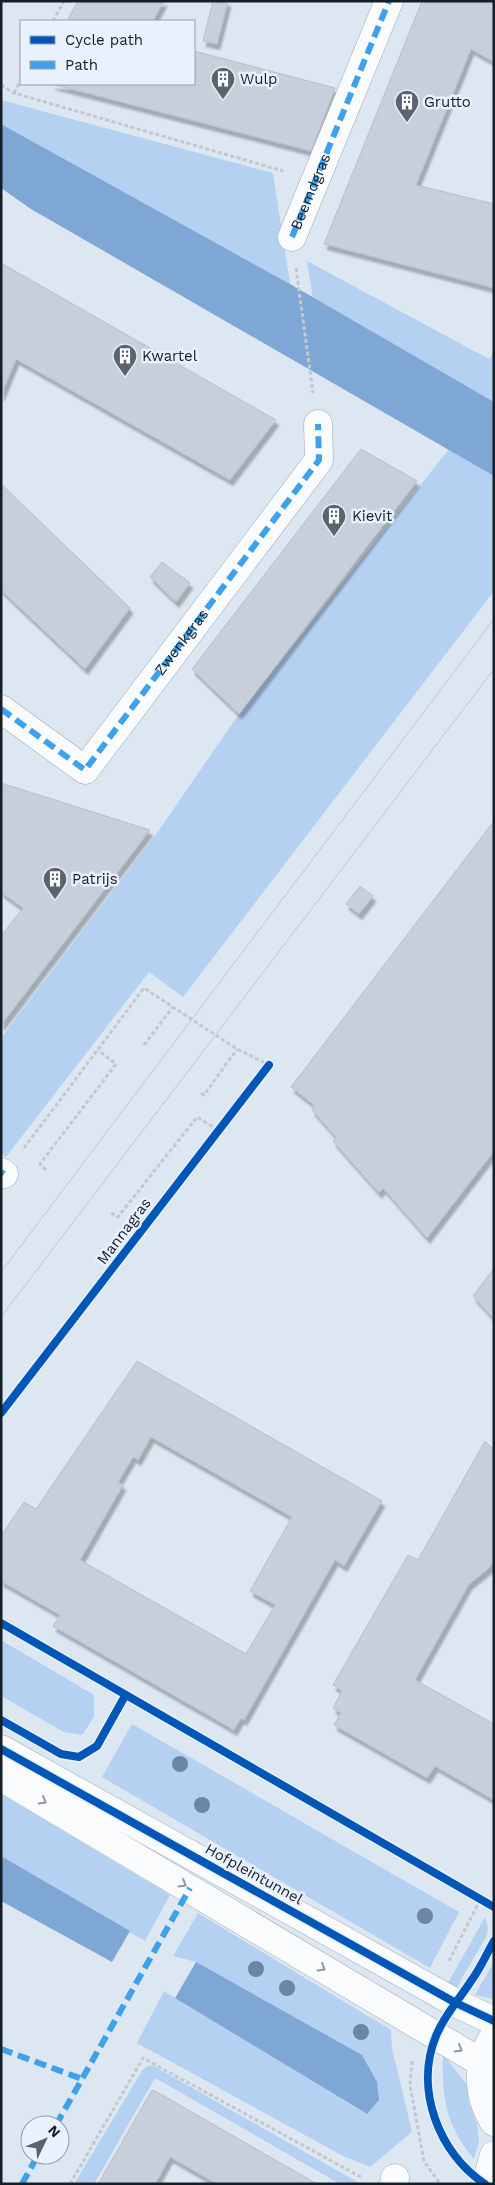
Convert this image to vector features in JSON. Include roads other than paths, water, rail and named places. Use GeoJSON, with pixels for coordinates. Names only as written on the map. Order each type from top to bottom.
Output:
{"type":"FeatureCollection","features":[{"type":"Feature","properties":{"kind":"street","name":"Beemdgras"},"geometry":{"type":"LineString","coordinates":[[292,237],[314,180],[390,1]]}},
{"type":"Feature","properties":{"kind":"street","name":"Zwenkgras"},"geometry":{"type":"LineString","coordinates":[[1,709],[85,770],[318,460],[318,424]]}},
{"type":"Feature","properties":{"kind":"street","name":"Hofpleintunnel"},"geometry":{"type":"LineString","coordinates":[[1,1749],[456,2003],[494,2021]]}},
{"type":"Feature","properties":{"kind":"street"},"geometry":{"type":"LineString","coordinates":[[1,1776],[482,2062]]}},
{"type":"Feature","properties":{"kind":"street"},"geometry":{"type":"LineString","coordinates":[[494,2036],[482,2062],[480,2075],[482,2099],[494,2122]]}},
{"type":"Feature","properties":{"kind":"street"},"geometry":{"type":"LineString","coordinates":[[486,2184],[494,2155]]}},
{"type":"Feature","properties":{"kind":"tram line"},"geometry":{"type":"LineString","coordinates":[[1,1272],[494,619]]}},
{"type":"Feature","properties":{"kind":"tram line"},"geometry":{"type":"LineString","coordinates":[[1,1317],[494,669]]}},
{"type":"Feature","properties":{"kind":"place","name":"Wulp"},"geometry":{"type":"Point","coordinates":[223,100]}},
{"type":"Feature","properties":{"kind":"place","name":"Grutto"},"geometry":{"type":"Point","coordinates":[407,123]}},
{"type":"Feature","properties":{"kind":"place","name":"Kwartel"},"geometry":{"type":"Point","coordinates":[125,377]}},
{"type":"Feature","properties":{"kind":"place","name":"Kievit"},"geometry":{"type":"Point","coordinates":[334,537]}},
{"type":"Feature","properties":{"kind":"place","name":"Patrijs"},"geometry":{"type":"Point","coordinates":[55,900]}}]}
